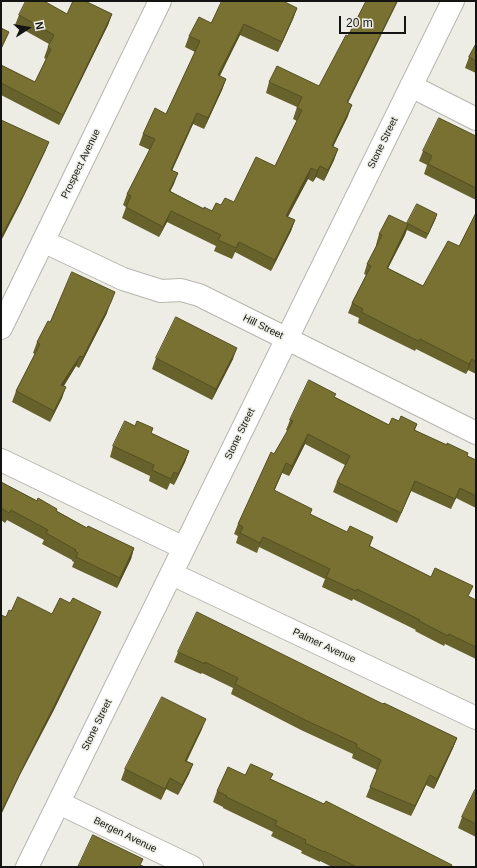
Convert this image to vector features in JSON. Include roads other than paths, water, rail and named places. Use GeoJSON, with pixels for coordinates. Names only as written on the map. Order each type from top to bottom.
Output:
{"type":"FeatureCollection","features":[{"type":"Feature","properties":{"kind":"street","name":"Prospect Avenue"},"geometry":{"type":"LineString","coordinates":[[1,328],[160,1]]}},
{"type":"Feature","properties":{"kind":"street","name":"Stone Street"},"geometry":{"type":"LineString","coordinates":[[27,867],[453,1]]}},
{"type":"Feature","properties":{"kind":"street"},"geometry":{"type":"LineString","coordinates":[[411,86],[476,119]]}},
{"type":"Feature","properties":{"kind":"street","name":"Hill Street"},"geometry":{"type":"LineString","coordinates":[[43,241],[123,279],[161,290],[181,290],[199,295],[476,433]]}},
{"type":"Feature","properties":{"kind":"street"},"geometry":{"type":"LineString","coordinates":[[1,460],[184,548]]}},
{"type":"Feature","properties":{"kind":"street","name":"Palmer Avenue"},"geometry":{"type":"LineString","coordinates":[[172,574],[476,718]]}},
{"type":"Feature","properties":{"kind":"street","name":"Bergen Avenue"},"geometry":{"type":"LineString","coordinates":[[59,802],[192,867]]}}]}
